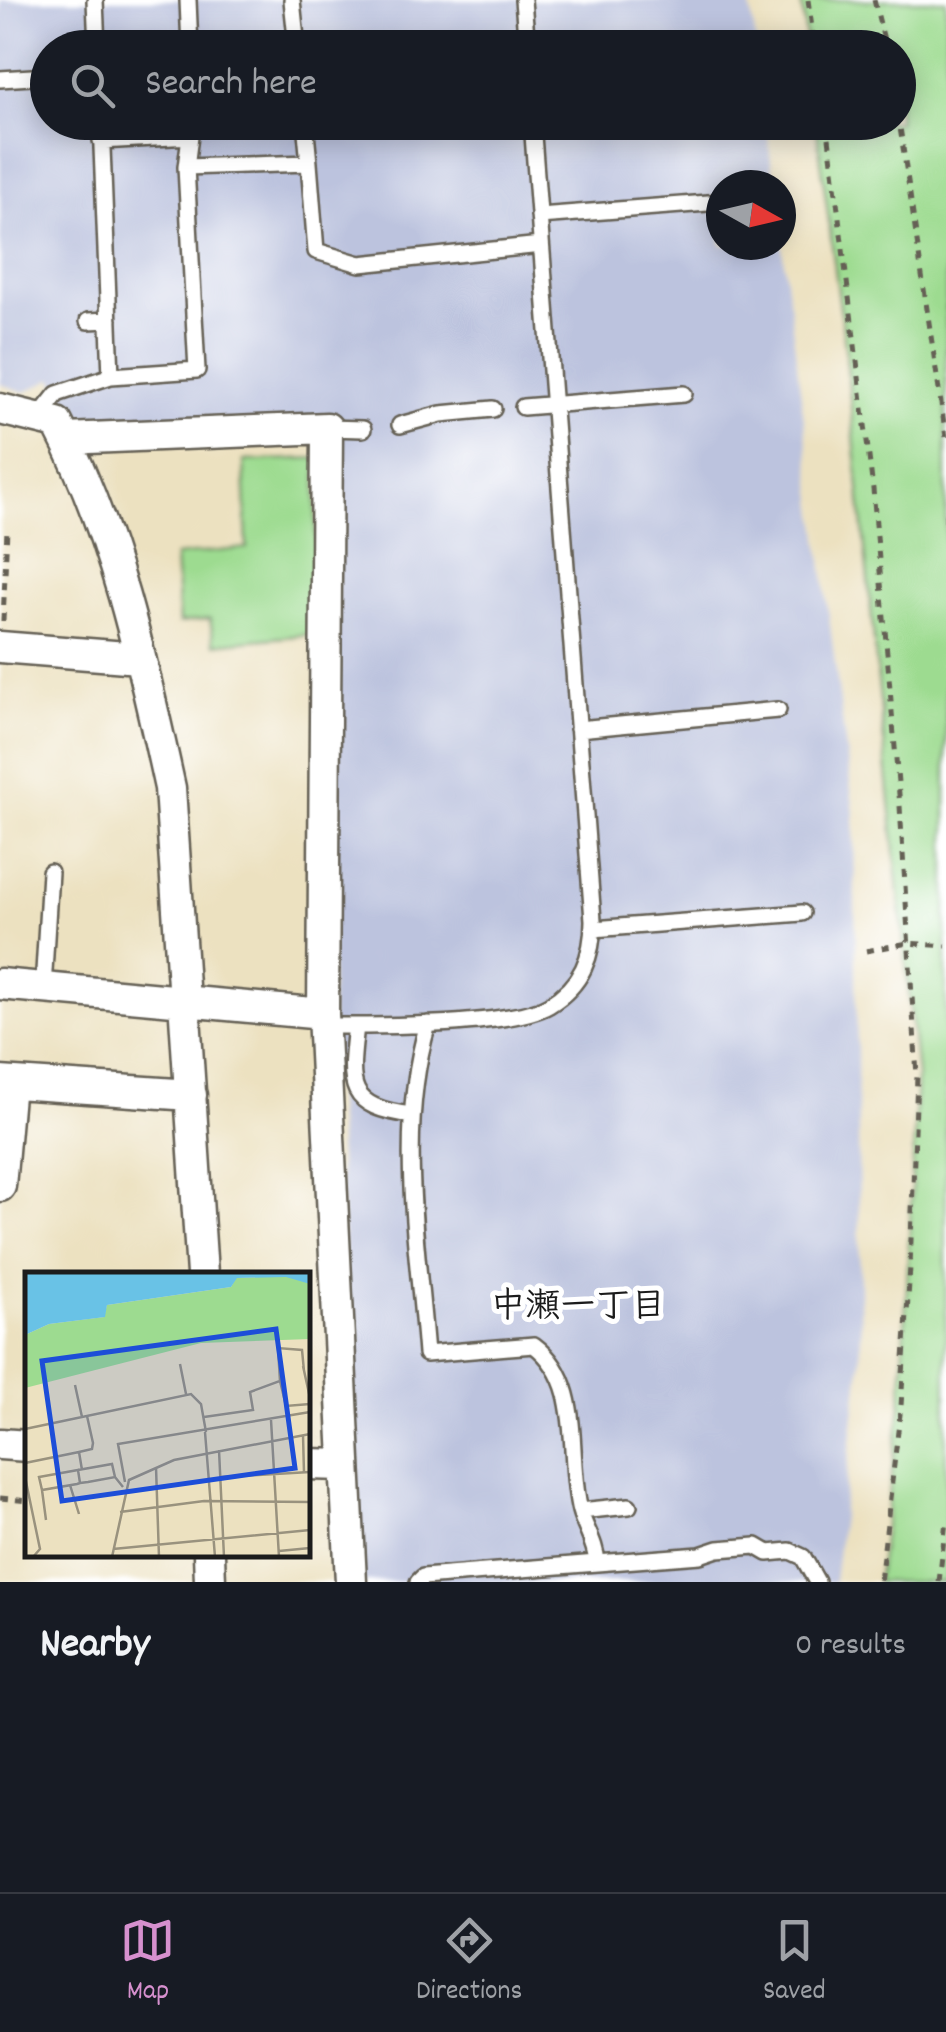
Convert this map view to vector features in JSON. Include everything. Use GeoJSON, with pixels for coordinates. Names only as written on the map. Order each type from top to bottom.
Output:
{"type":"FeatureCollection","features":[{"type":"Feature","properties":{"kind":"street"},"geometry":{"type":"LineString","coordinates":[[0,409],[57,423],[79,466],[126,603],[170,788],[202,1272]]}},
{"type":"Feature","properties":{"kind":"street"},"geometry":{"type":"LineString","coordinates":[[66,439],[327,428],[344,1464],[351,1582]]}},
{"type":"Feature","properties":{"kind":"street"},"geometry":{"type":"LineString","coordinates":[[1,637],[139,658]]}},
{"type":"Feature","properties":{"kind":"street"},"geometry":{"type":"LineString","coordinates":[[0,984],[184,1000],[335,1022]]}},
{"type":"Feature","properties":{"kind":"street"},"geometry":{"type":"LineString","coordinates":[[0,1186],[5,1083],[191,1096]]}},
{"type":"Feature","properties":{"kind":"street"},"geometry":{"type":"LineString","coordinates":[[0,1444],[25,1446]]}},
{"type":"Feature","properties":{"kind":"street"},"geometry":{"type":"LineString","coordinates":[[310,1464],[344,1464]]}},
{"type":"Feature","properties":{"kind":"street"},"geometry":{"type":"LineString","coordinates":[[208,1557],[210,1582]]}},
{"type":"Feature","properties":{"kind":"lane"},"geometry":{"type":"LineString","coordinates":[[95,0],[96,30]]}},
{"type":"Feature","properties":{"kind":"lane"},"geometry":{"type":"LineString","coordinates":[[188,0],[189,30]]}},
{"type":"Feature","properties":{"kind":"lane"},"geometry":{"type":"LineString","coordinates":[[292,0],[295,30]]}},
{"type":"Feature","properties":{"kind":"lane"},"geometry":{"type":"LineString","coordinates":[[523,0],[526,30]]}},
{"type":"Feature","properties":{"kind":"lane"},"geometry":{"type":"LineString","coordinates":[[0,78],[30,77]]}},
{"type":"Feature","properties":{"kind":"lane"},"geometry":{"type":"LineString","coordinates":[[108,140],[101,141],[110,376]]}},
{"type":"Feature","properties":{"kind":"lane"},"geometry":{"type":"LineString","coordinates":[[38,418],[57,394],[110,376],[197,370],[186,167],[189,140]]}},
{"type":"Feature","properties":{"kind":"lane"},"geometry":{"type":"LineString","coordinates":[[307,140],[316,251],[360,264],[541,245]]}},
{"type":"Feature","properties":{"kind":"lane"},"geometry":{"type":"LineString","coordinates":[[412,1115],[366,1104],[358,1094],[335,1022],[428,1024],[512,1016],[548,1006],[571,986],[590,960],[593,928],[533,140]]}},
{"type":"Feature","properties":{"kind":"lane"},"geometry":{"type":"LineString","coordinates":[[186,167],[309,164]]}},
{"type":"Feature","properties":{"kind":"lane"},"geometry":{"type":"LineString","coordinates":[[539,216],[706,203]]}},
{"type":"Feature","properties":{"kind":"lane"},"geometry":{"type":"LineString","coordinates":[[88,321],[108,320]]}},
{"type":"Feature","properties":{"kind":"lane"},"geometry":{"type":"LineString","coordinates":[[523,406],[684,394]]}},
{"type":"Feature","properties":{"kind":"lane"},"geometry":{"type":"LineString","coordinates":[[400,426],[441,414],[493,409]]}},
{"type":"Feature","properties":{"kind":"lane"},"geometry":{"type":"LineString","coordinates":[[327,428],[363,429]]}},
{"type":"Feature","properties":{"kind":"lane"},"geometry":{"type":"LineString","coordinates":[[578,729],[778,710]]}},
{"type":"Feature","properties":{"kind":"lane"},"geometry":{"type":"LineString","coordinates":[[43,988],[50,872]]}},
{"type":"Feature","properties":{"kind":"lane"},"geometry":{"type":"LineString","coordinates":[[593,928],[802,913]]}},
{"type":"Feature","properties":{"kind":"lane"},"geometry":{"type":"LineString","coordinates":[[428,1024],[415,1066],[412,1115],[412,1173],[426,1354],[534,1345],[549,1356],[567,1393],[580,1511],[594,1543],[597,1562]]}},
{"type":"Feature","properties":{"kind":"lane"},"geometry":{"type":"LineString","coordinates":[[580,1511],[629,1506]]}},
{"type":"Feature","properties":{"kind":"lane"},"geometry":{"type":"LineString","coordinates":[[418,1582],[423,1576],[700,1555],[718,1549],[756,1546],[768,1552],[790,1551],[802,1557],[817,1582]]}},
{"type":"Feature","properties":{"kind":"path"},"geometry":{"type":"LineString","coordinates":[[808,0],[812,30]]}},
{"type":"Feature","properties":{"kind":"path"},"geometry":{"type":"LineString","coordinates":[[874,0],[882,30]]}},
{"type":"Feature","properties":{"kind":"path"},"geometry":{"type":"LineString","coordinates":[[828,140],[873,489],[900,806],[917,1076],[901,1406],[880,1582]]}},
{"type":"Feature","properties":{"kind":"path"},"geometry":{"type":"LineString","coordinates":[[902,140],[946,437]]}},
{"type":"Feature","properties":{"kind":"path"},"geometry":{"type":"LineString","coordinates":[[946,514],[946,543]]}},
{"type":"Feature","properties":{"kind":"path"},"geometry":{"type":"LineString","coordinates":[[1,637],[7,530]]}},
{"type":"Feature","properties":{"kind":"path"},"geometry":{"type":"LineString","coordinates":[[866,950],[908,943],[946,946]]}},
{"type":"Feature","properties":{"kind":"path"},"geometry":{"type":"LineString","coordinates":[[0,1498],[25,1501]]}},
{"type":"Feature","properties":{"kind":"path"},"geometry":{"type":"LineString","coordinates":[[939,1582],[946,1521]]}},
{"type":"Feature","properties":{"kind":"shaded area"},"geometry":{"type":"Polygon","coordinates":[[[0,0],[749,0],[754,30],[30,30],[30,140],[768,140],[772,170],[706,170],[706,260],[784,260],[854,813],[861,1359],[834,1582],[361,1582],[331,1009],[339,421],[84,429],[75,422],[53,378],[25,392],[0,384],[0,0]]]}},
{"type":"Feature","properties":{"kind":"green space"},"geometry":{"type":"Polygon","coordinates":[[[801,0],[946,0],[946,1582],[877,1582],[901,1406],[917,1076],[845,346],[818,140],[916,140],[916,30],[805,30],[801,0]]]}},
{"type":"Feature","properties":{"kind":"green space"},"geometry":{"type":"Polygon","coordinates":[[[317,458],[314,634],[214,644],[210,619],[179,623],[175,556],[247,548],[244,461],[317,458]]]}},
{"type":"Feature","properties":{"kind":"district","name":"中瀬一丁目"},"geometry":{"type":"Point","coordinates":[578,1304]}}]}
